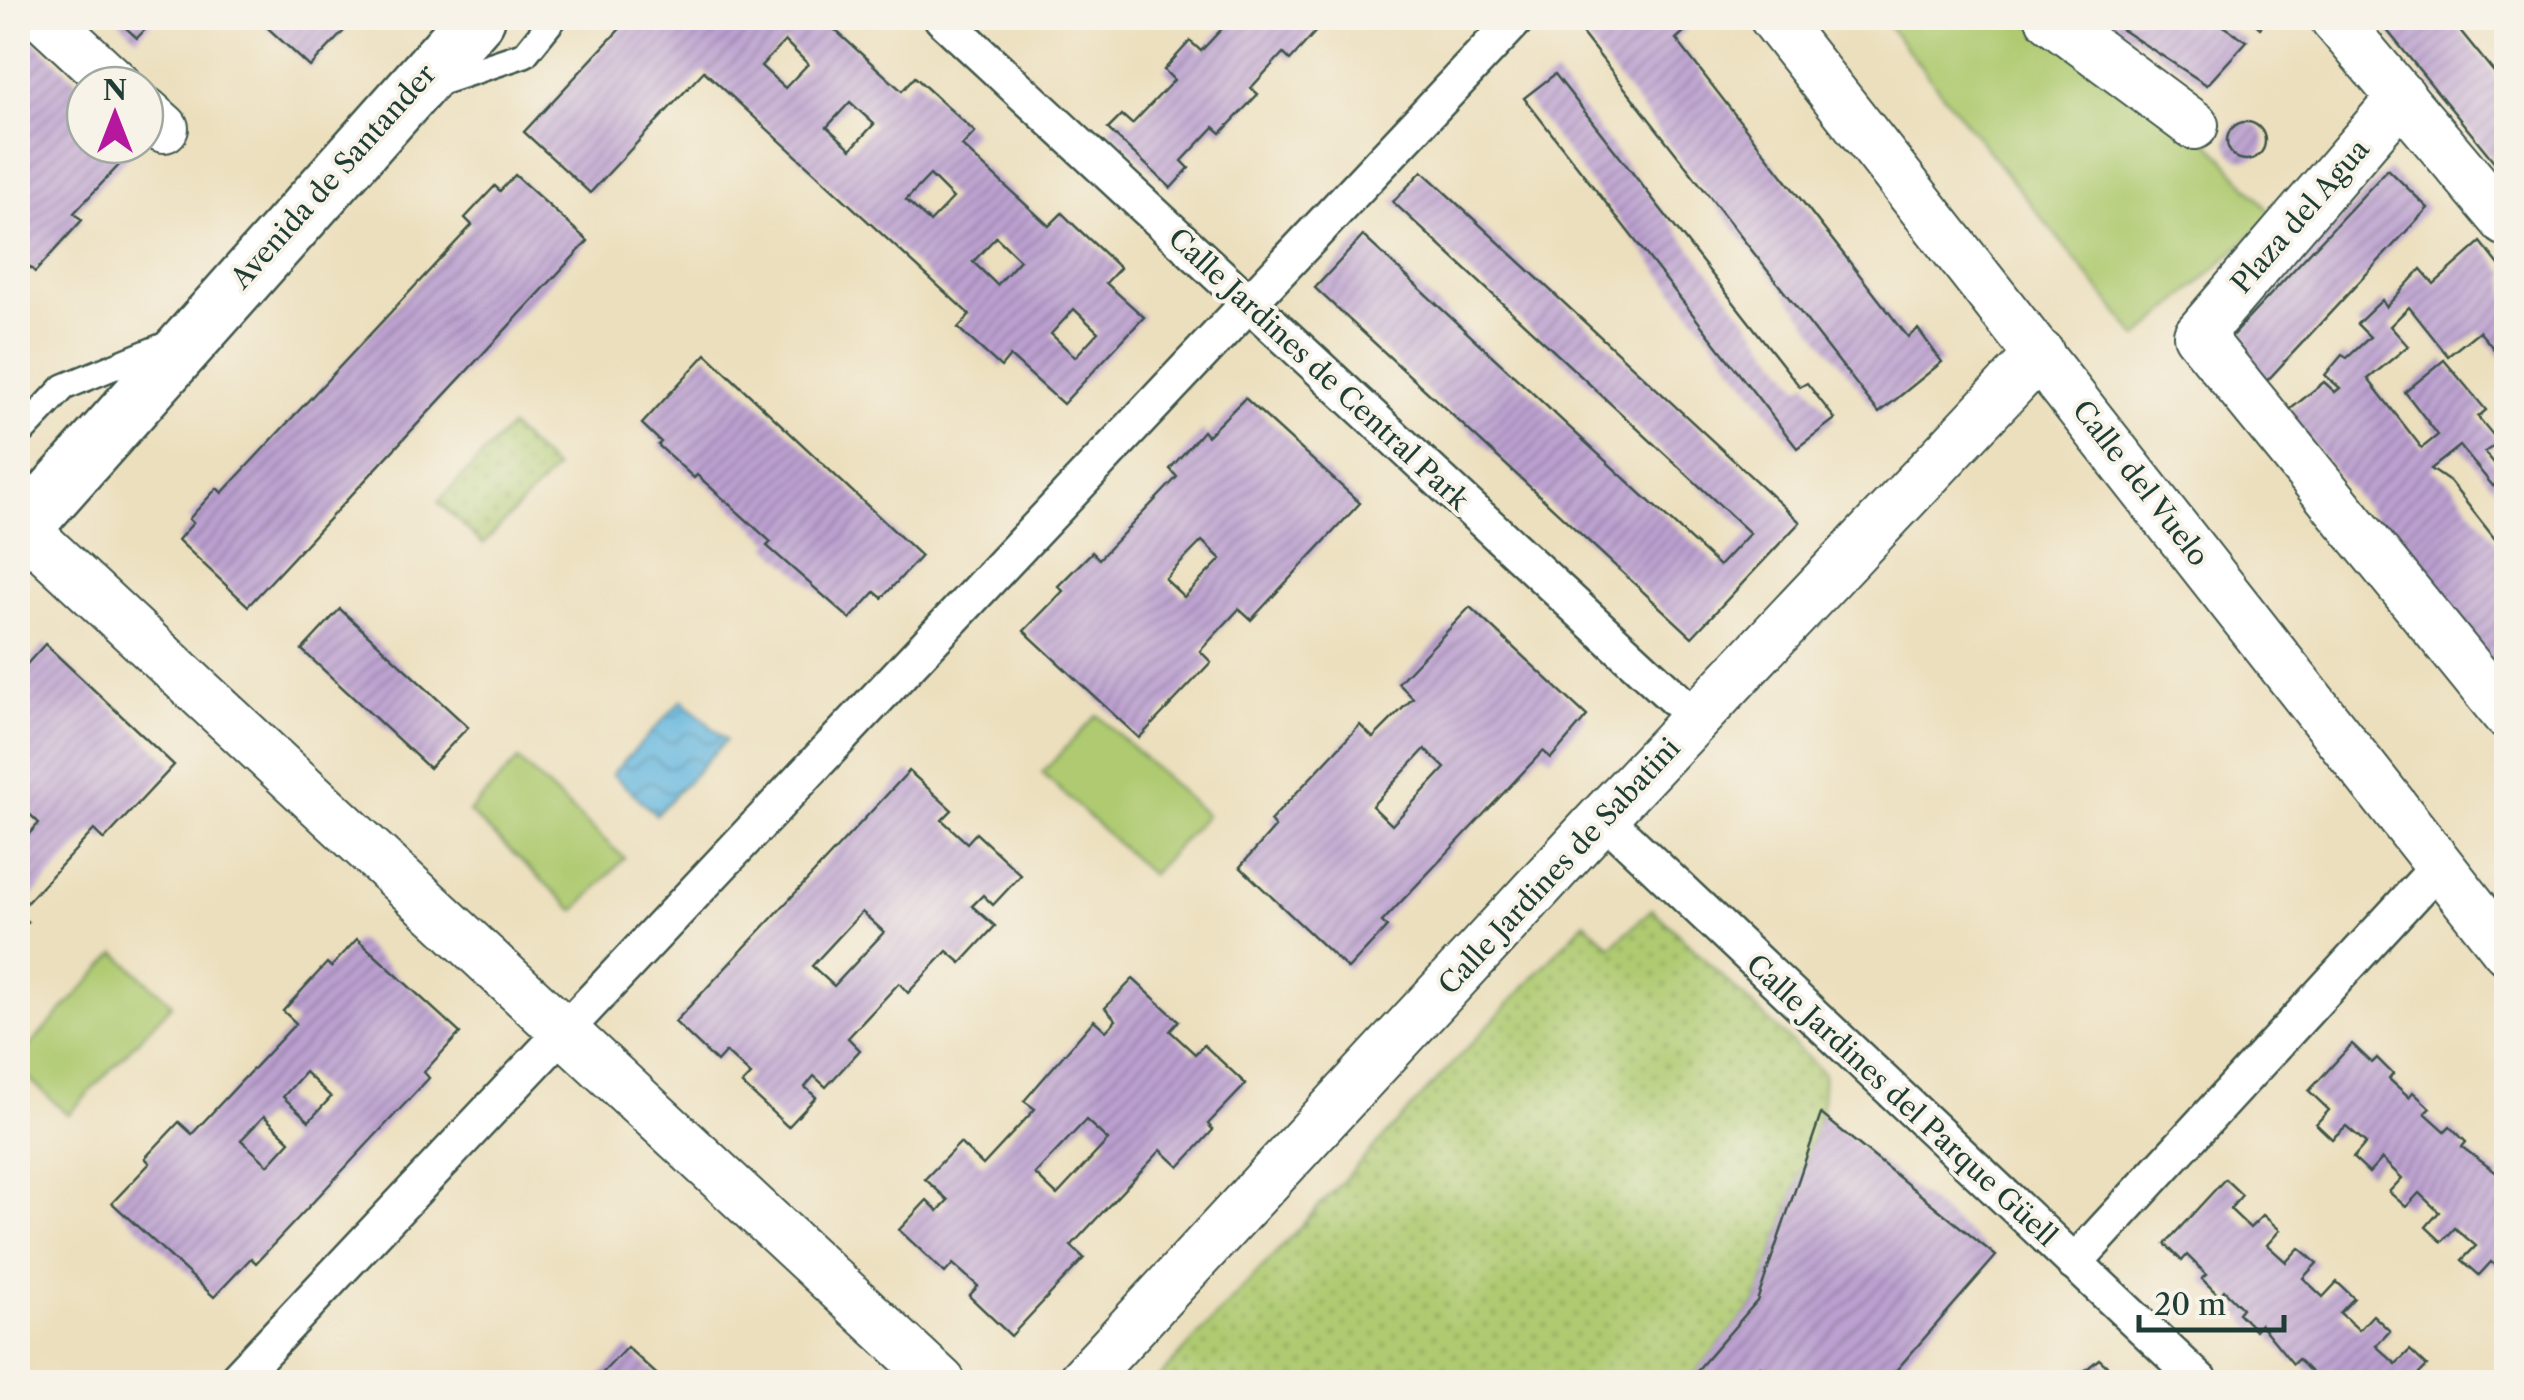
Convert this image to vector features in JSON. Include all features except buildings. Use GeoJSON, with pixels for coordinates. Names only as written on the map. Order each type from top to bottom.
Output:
{"type":"FeatureCollection","features":[{"type":"Feature","properties":{"kind":"main road","name":"Avenida de Santander"},"geometry":{"type":"LineString","coordinates":[[20,531],[189,336],[477,18]]}},
{"type":"Feature","properties":{"kind":"street"},"geometry":{"type":"LineString","coordinates":[[45,18],[96,65]]}},
{"type":"Feature","properties":{"kind":"street","name":"Calle Jardines de Central Park"},"geometry":{"type":"LineString","coordinates":[[942,18],[1697,719]]}},
{"type":"Feature","properties":{"kind":"street"},"geometry":{"type":"LineString","coordinates":[[234,1382],[1517,18]]}},
{"type":"Feature","properties":{"kind":"street","name":"Calle del Vuelo"},"geometry":{"type":"LineString","coordinates":[[1774,18],[2506,950]]}},
{"type":"Feature","properties":{"kind":"street"},"geometry":{"type":"LineString","coordinates":[[2050,18],[2194,125]]}},
{"type":"Feature","properties":{"kind":"street"},"geometry":{"type":"LineString","coordinates":[[2334,18],[2506,222]]}},
{"type":"Feature","properties":{"kind":"street","name":"Plaza del Agua"},"geometry":{"type":"LineString","coordinates":[[2402,97],[2198,335],[2500,692]]}},
{"type":"Feature","properties":{"kind":"street","name":"Calle Jardines de Sabatini"},"geometry":{"type":"LineString","coordinates":[[1081,1382],[1603,817],[2040,354]]}},
{"type":"Feature","properties":{"kind":"street"},"geometry":{"type":"LineString","coordinates":[[20,531],[941,1382]]}},
{"type":"Feature","properties":{"kind":"street","name":"Calle Jardines del Parque Güell"},"geometry":{"type":"LineString","coordinates":[[1603,817],[2200,1382]]}},
{"type":"Feature","properties":{"kind":"street"},"geometry":{"type":"LineString","coordinates":[[2074,1262],[2440,865]]}},
{"type":"Feature","properties":{"kind":"lane"},"geometry":{"type":"LineString","coordinates":[[408,93],[524,54],[554,18]]}},
{"type":"Feature","properties":{"kind":"lane","name":"Avenida de Santander"},"geometry":{"type":"LineString","coordinates":[[18,436],[64,387],[189,336]]}},
{"type":"Feature","properties":{"kind":"green space"},"geometry":{"type":"Polygon","coordinates":[[[1882,18],[2020,18],[2194,125],[2273,216],[2138,338],[1882,18]]]}},
{"type":"Feature","properties":{"kind":"green space"},"geometry":{"type":"Polygon","coordinates":[[[510,427],[555,469],[483,544],[438,502],[510,427]]]}},
{"type":"Feature","properties":{"kind":"green space"},"geometry":{"type":"Polygon","coordinates":[[[1097,715],[1206,815],[1151,875],[1042,773],[1097,715]]]}},
{"type":"Feature","properties":{"kind":"green space"},"geometry":{"type":"Polygon","coordinates":[[[518,760],[624,858],[575,911],[469,812],[518,760]]]}},
{"type":"Feature","properties":{"kind":"green space"},"geometry":{"type":"Polygon","coordinates":[[[1652,909],[1824,1074],[1821,1114],[1757,1301],[1687,1382],[1155,1382],[1585,922],[1611,947],[1652,909]]]}},
{"type":"Feature","properties":{"kind":"green space"},"geometry":{"type":"Polygon","coordinates":[[[116,953],[172,1004],[68,1115],[18,1068],[18,1058],[116,953]]]}},
{"type":"Feature","properties":{"kind":"water"},"geometry":{"type":"Polygon","coordinates":[[[682,700],[726,740],[656,815],[612,774],[682,700]]]}}]}
